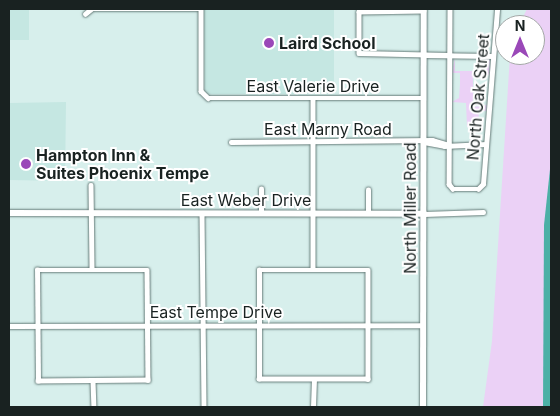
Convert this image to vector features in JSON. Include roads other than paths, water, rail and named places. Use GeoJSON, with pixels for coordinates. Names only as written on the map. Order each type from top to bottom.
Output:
{"type":"FeatureCollection","features":[{"type":"Feature","properties":{"kind":"street"},"geometry":{"type":"LineString","coordinates":[[84,14],[91,9],[201,9]]}},
{"type":"Feature","properties":{"kind":"street","name":"East Valerie Drive"},"geometry":{"type":"LineString","coordinates":[[201,9],[202,95],[424,98]]}},
{"type":"Feature","properties":{"kind":"street"},"geometry":{"type":"LineString","coordinates":[[450,9],[450,144]]}},
{"type":"Feature","properties":{"kind":"street","name":"North Oak Street"},"geometry":{"type":"LineString","coordinates":[[450,144],[450,187],[482,188],[497,9]]}},
{"type":"Feature","properties":{"kind":"street"},"geometry":{"type":"LineString","coordinates":[[424,10],[360,12],[359,53],[494,56]]}},
{"type":"Feature","properties":{"kind":"street","name":"North Miller Road"},"geometry":{"type":"LineString","coordinates":[[423,407],[424,10]]}},
{"type":"Feature","properties":{"kind":"street"},"geometry":{"type":"LineString","coordinates":[[313,98],[313,269]]}},
{"type":"Feature","properties":{"kind":"street","name":"East Marny Road"},"geometry":{"type":"LineString","coordinates":[[231,142],[424,142],[438,144],[486,144]]}},
{"type":"Feature","properties":{"kind":"street"},"geometry":{"type":"LineString","coordinates":[[91,185],[92,270]]}},
{"type":"Feature","properties":{"kind":"street"},"geometry":{"type":"LineString","coordinates":[[261,189],[261,213]]}},
{"type":"Feature","properties":{"kind":"street"},"geometry":{"type":"LineString","coordinates":[[368,190],[368,213]]}},
{"type":"Feature","properties":{"kind":"street","name":"East Weber Drive"},"geometry":{"type":"LineString","coordinates":[[9,213],[424,214],[483,212]]}},
{"type":"Feature","properties":{"kind":"street"},"geometry":{"type":"LineString","coordinates":[[202,214],[204,407]]}},
{"type":"Feature","properties":{"kind":"street"},"geometry":{"type":"LineString","coordinates":[[313,269],[368,270],[368,379],[260,379],[257,325],[259,270],[313,269]]}},
{"type":"Feature","properties":{"kind":"street"},"geometry":{"type":"LineString","coordinates":[[37,270],[92,270],[147,270],[148,380],[38,380],[37,270]]}},
{"type":"Feature","properties":{"kind":"street","name":"East Tempe Drive"},"geometry":{"type":"LineString","coordinates":[[9,326],[423,325]]}},
{"type":"Feature","properties":{"kind":"street"},"geometry":{"type":"LineString","coordinates":[[313,407],[314,380]]}},
{"type":"Feature","properties":{"kind":"street"},"geometry":{"type":"LineString","coordinates":[[93,381],[94,407]]}},
{"type":"Feature","properties":{"kind":"water"},"geometry":{"type":"Polygon","coordinates":[[[551,160],[551,407],[543,407],[544,225],[551,160]]]}},
{"type":"Feature","properties":{"kind":"place","name":"Laird School"},"geometry":{"type":"Point","coordinates":[269,43]}},
{"type":"Feature","properties":{"kind":"place","name":"Hampton Inn & Suites Phoenix Tempe"},"geometry":{"type":"Point","coordinates":[26,164]}}]}
